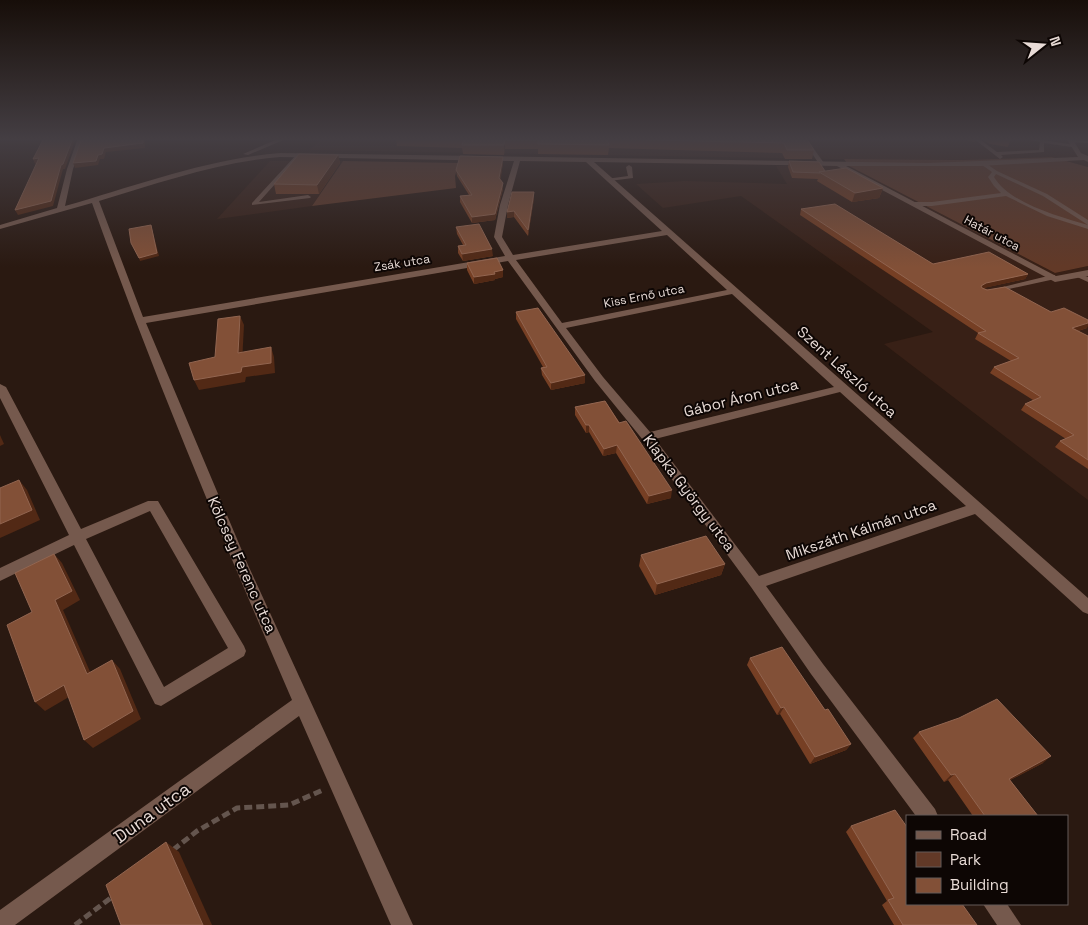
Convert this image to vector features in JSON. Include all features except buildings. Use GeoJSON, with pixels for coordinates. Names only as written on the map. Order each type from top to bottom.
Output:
{"type":"FeatureCollection","features":[{"type":"Feature","properties":{"kind":"street"},"geometry":{"type":"LineString","coordinates":[[60,210],[67,181]]}},
{"type":"Feature","properties":{"kind":"street"},"geometry":{"type":"LineString","coordinates":[[0,227],[159,181]]}},
{"type":"Feature","properties":{"kind":"street","name":"Klapka György utca"},"geometry":{"type":"LineString","coordinates":[[511,181],[498,237],[510,258],[599,379],[647,437],[756,583],[817,669],[927,815]]}},
{"type":"Feature","properties":{"kind":"street","name":"Szent László utca"},"geometry":{"type":"LineString","coordinates":[[611,181],[1088,607]]}},
{"type":"Feature","properties":{"kind":"street","name":"Határ utca"},"geometry":{"type":"LineString","coordinates":[[870,181],[1054,278]]}},
{"type":"Feature","properties":{"kind":"street","name":"Kölcsey Ferenc utca"},"geometry":{"type":"LineString","coordinates":[[95,200],[155,362],[207,486],[402,925]]}},
{"type":"Feature","properties":{"kind":"street","name":"Zsák utca"},"geometry":{"type":"LineString","coordinates":[[140,321],[243,302],[668,232]]}},
{"type":"Feature","properties":{"kind":"street"},"geometry":{"type":"LineString","coordinates":[[1054,278],[1088,273]]}},
{"type":"Feature","properties":{"kind":"street","name":"Kiss Ernő utca"},"geometry":{"type":"LineString","coordinates":[[560,326],[734,290]]}},
{"type":"Feature","properties":{"kind":"street"},"geometry":{"type":"LineString","coordinates":[[0,387],[79,536],[161,698],[238,651],[153,504],[79,536],[0,576]]}},
{"type":"Feature","properties":{"kind":"street","name":"Gábor Áron utca"},"geometry":{"type":"LineString","coordinates":[[647,437],[842,388]]}},
{"type":"Feature","properties":{"kind":"street","name":"Mikszáth Kálmán utca"},"geometry":{"type":"LineString","coordinates":[[756,583],[977,508]]}},
{"type":"Feature","properties":{"kind":"street","name":"Duna utca"},"geometry":{"type":"LineString","coordinates":[[0,923],[303,703]]}},
{"type":"Feature","properties":{"kind":"street"},"geometry":{"type":"LineString","coordinates":[[995,905],[1010,925]]}},
{"type":"Feature","properties":{"kind":"lane"},"geometry":{"type":"LineString","coordinates":[[275,181],[254,204],[308,197]]}},
{"type":"Feature","properties":{"kind":"lane"},"geometry":{"type":"LineString","coordinates":[[992,181],[994,186],[1006,194],[1040,210],[1088,227]]}},
{"type":"Feature","properties":{"kind":"lane"},"geometry":{"type":"LineString","coordinates":[[1015,181],[1046,195],[1088,223]]}},
{"type":"Feature","properties":{"kind":"lane"},"geometry":{"type":"LineString","coordinates":[[913,204],[932,204],[1006,194]]}},
{"type":"Feature","properties":{"kind":"lane"},"geometry":{"type":"LineString","coordinates":[[1077,275],[1088,280]]}},
{"type":"Feature","properties":{"kind":"lane"},"geometry":{"type":"LineString","coordinates":[[984,292],[1054,278]]}},
{"type":"Feature","properties":{"kind":"path"},"geometry":{"type":"LineString","coordinates":[[166,856],[198,831],[237,808],[289,805],[318,794],[338,781]]}},
{"type":"Feature","properties":{"kind":"path"},"geometry":{"type":"LineString","coordinates":[[75,925],[118,892]]}},
{"type":"Feature","properties":{"kind":"shaded area"},"geometry":{"type":"Polygon","coordinates":[[[252,181],[329,181],[312,206],[217,219],[252,181]]]}},
{"type":"Feature","properties":{"kind":"shaded area"},"geometry":{"type":"Polygon","coordinates":[[[691,181],[787,184],[785,181],[878,181],[1055,273],[1088,266],[1088,500],[884,344],[933,332],[741,196],[663,208],[636,184],[691,181]]]}},
{"type":"Feature","properties":{"kind":"green space"},"geometry":{"type":"Polygon","coordinates":[[[329,181],[455,181],[456,188],[312,206],[329,181]]]}},
{"type":"Feature","properties":{"kind":"green space"},"geometry":{"type":"Polygon","coordinates":[[[878,181],[1088,181],[1088,266],[1055,273],[878,181]]]}}]}
